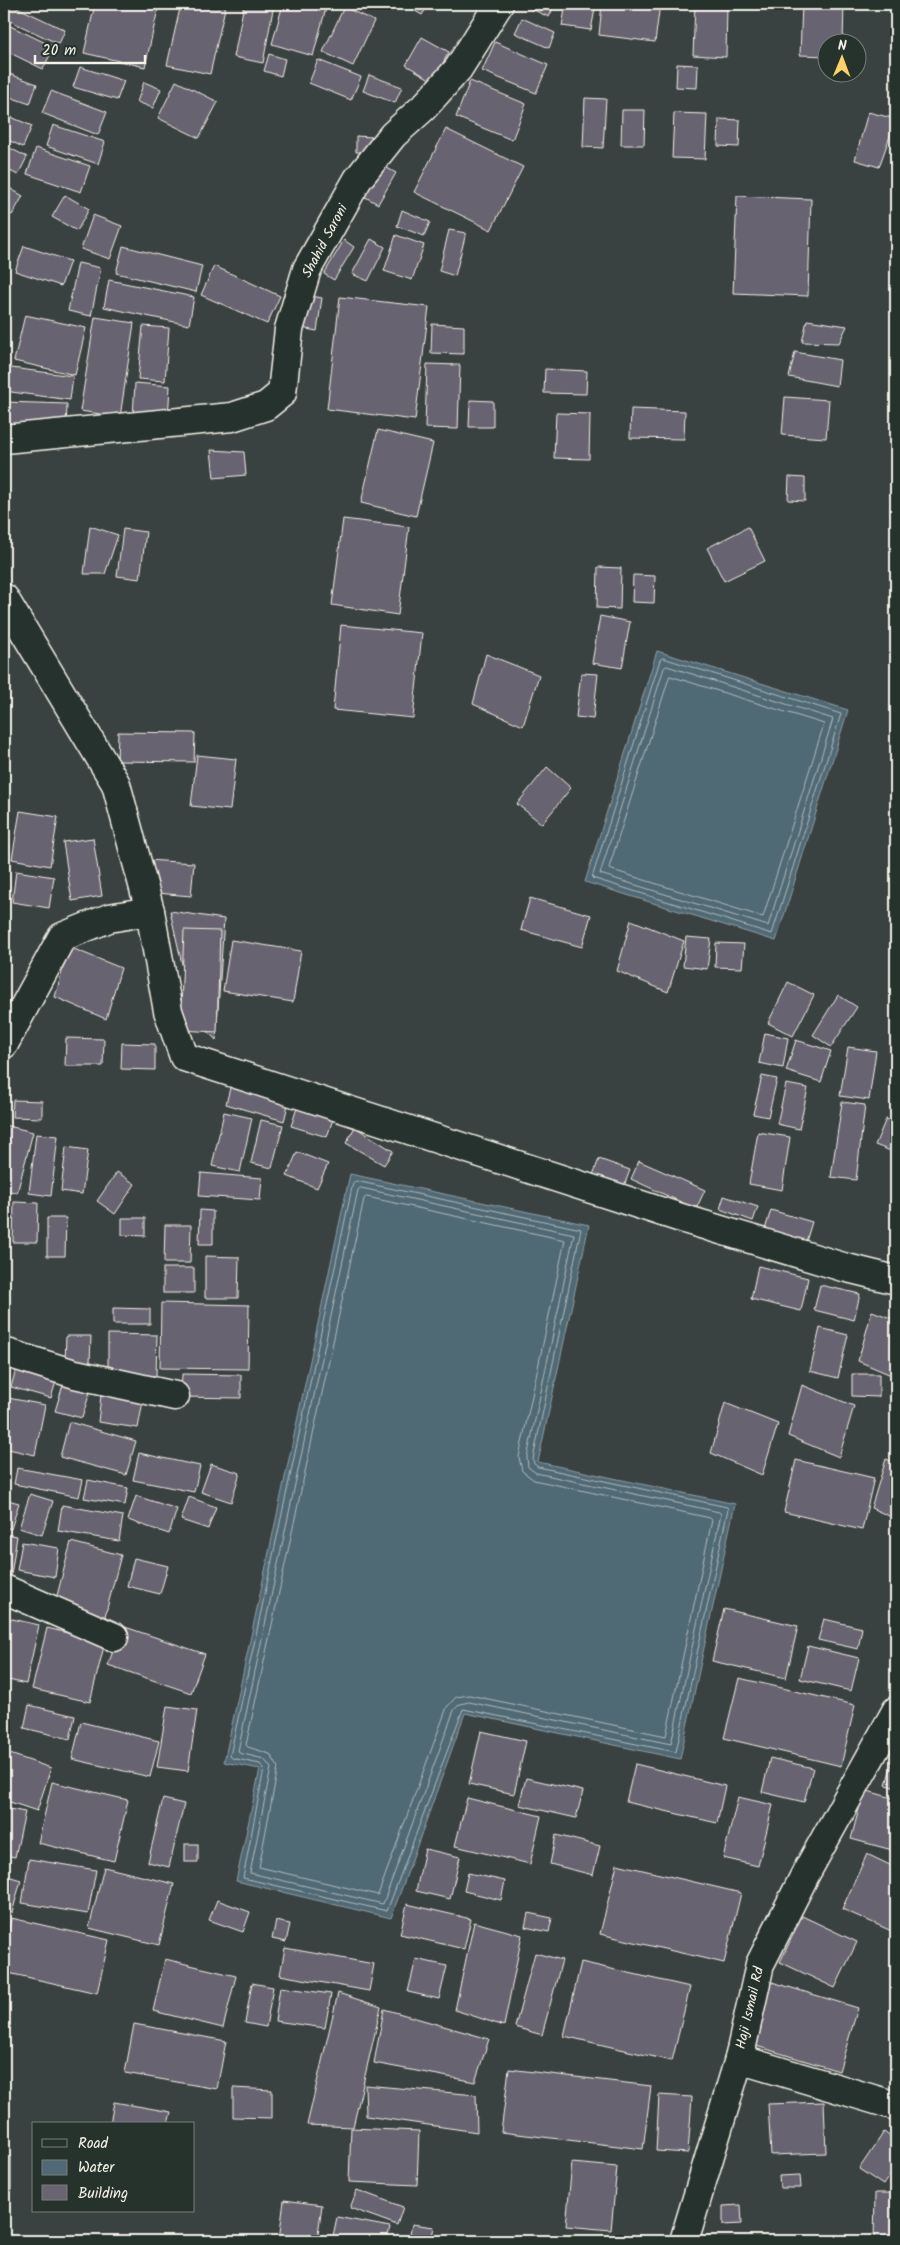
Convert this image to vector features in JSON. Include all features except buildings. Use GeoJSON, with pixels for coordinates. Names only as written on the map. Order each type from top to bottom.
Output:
{"type":"FeatureCollection","features":[{"type":"Feature","properties":{"kind":"street","name":"Shahid Saroni"},"geometry":{"type":"LineString","coordinates":[[4,439],[232,418],[266,406],[282,393],[289,329],[308,269],[358,179],[393,135],[424,107],[458,69],[499,4]]}},
{"type":"Feature","properties":{"kind":"street"},"geometry":{"type":"LineString","coordinates":[[4,598],[116,784],[150,911],[168,1011],[184,1057],[690,1221],[843,1267],[896,1280]]}},
{"type":"Feature","properties":{"kind":"street"},"geometry":{"type":"LineString","coordinates":[[4,1044],[62,937],[109,918],[150,911]]}},
{"type":"Feature","properties":{"kind":"street"},"geometry":{"type":"LineString","coordinates":[[4,1352],[75,1374],[175,1396]]}},
{"type":"Feature","properties":{"kind":"street"},"geometry":{"type":"LineString","coordinates":[[4,1589],[114,1637]]}},
{"type":"Feature","properties":{"kind":"street","name":"Haji Ismail Rd"},"geometry":{"type":"LineString","coordinates":[[684,2241],[739,2059],[760,1964],[806,1873],[896,1711]]}},
{"type":"Feature","properties":{"kind":"street"},"geometry":{"type":"LineString","coordinates":[[739,2059],[896,2106]]}},
{"type":"Feature","properties":{"kind":"water"},"geometry":{"type":"Polygon","coordinates":[[[657,651],[848,710],[776,941],[585,882],[657,651]]]}},
{"type":"Feature","properties":{"kind":"water"},"geometry":{"type":"Polygon","coordinates":[[[350,1174],[589,1225],[538,1462],[735,1504],[680,1759],[465,1713],[391,1918],[236,1881],[260,1769],[224,1762],[350,1174]]]}}]}
